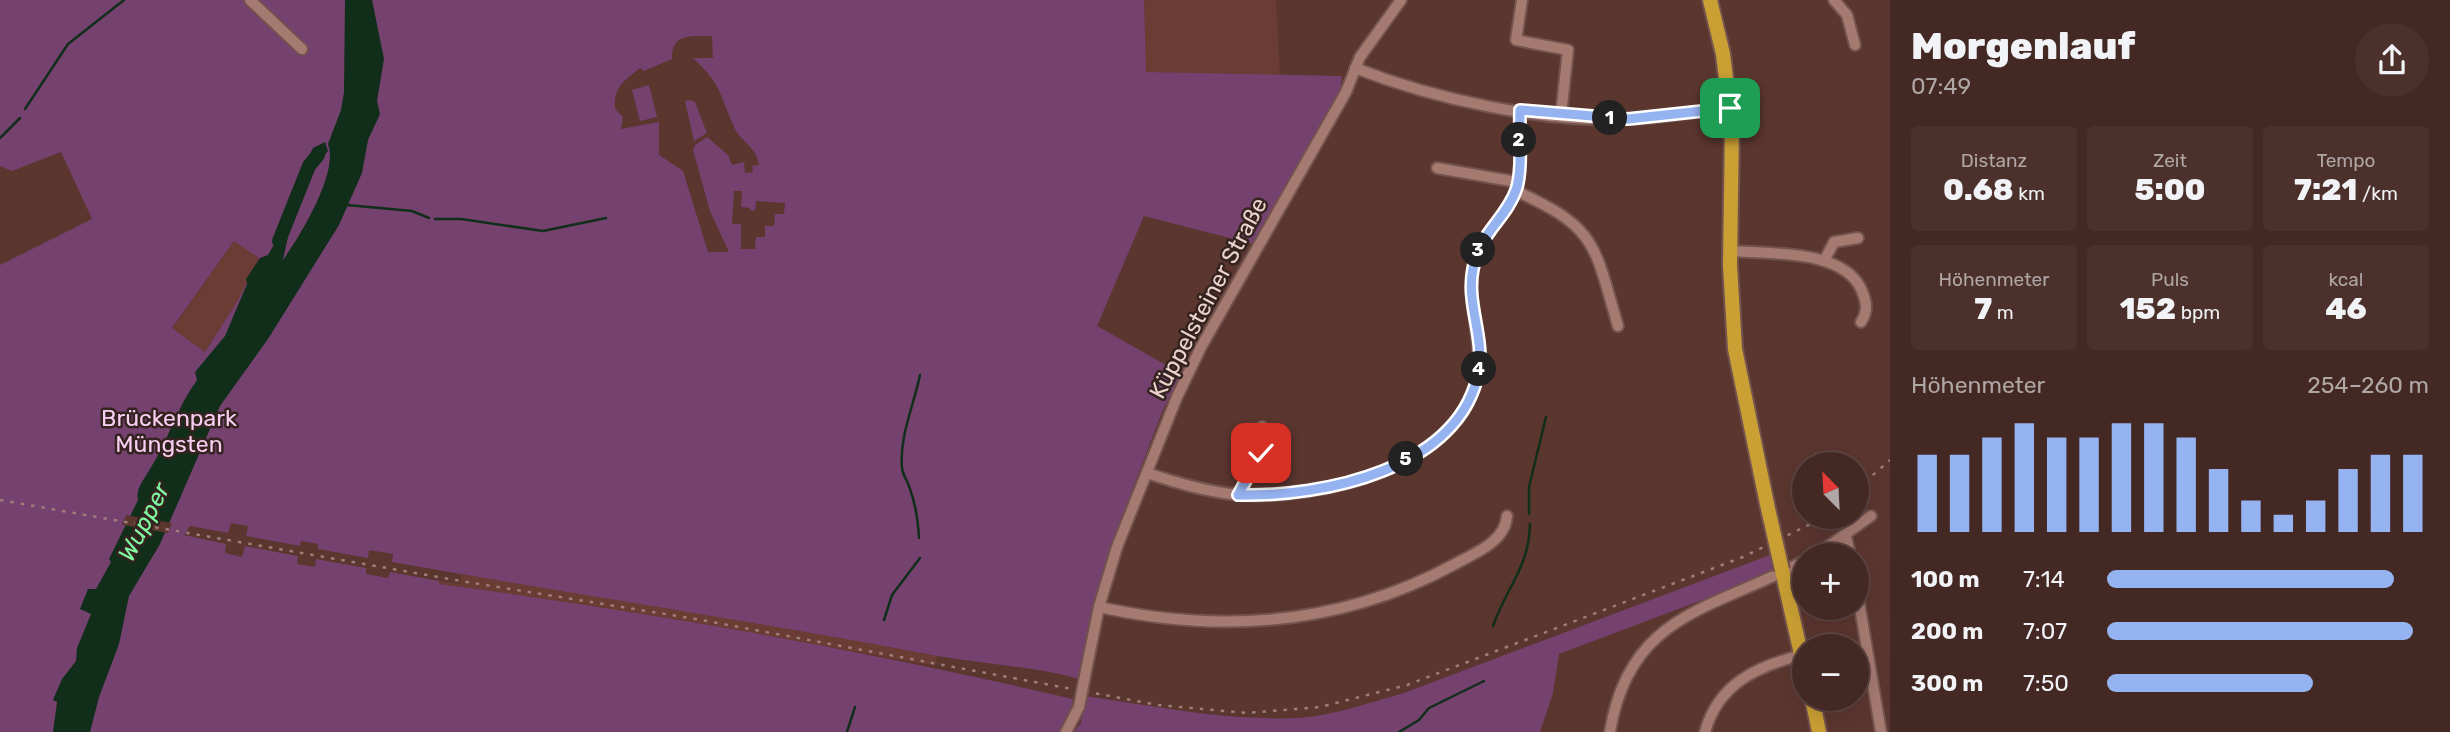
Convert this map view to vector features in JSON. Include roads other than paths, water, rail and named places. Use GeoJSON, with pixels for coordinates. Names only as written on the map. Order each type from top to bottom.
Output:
{"type":"FeatureCollection","features":[{"type":"Feature","properties":{"kind":"main road"},"geometry":{"type":"LineString","coordinates":[[1710,0],[1723,54],[1730,108],[1733,155],[1730,251],[1735,349],[1797,634]]}},
{"type":"Feature","properties":{"kind":"main road"},"geometry":{"type":"LineString","coordinates":[[1815,711],[1819,732]]}},
{"type":"Feature","properties":{"kind":"street"},"geometry":{"type":"LineString","coordinates":[[250,0],[302,49]]}},
{"type":"Feature","properties":{"kind":"street","name":"Küppelsteiner Straße"},"geometry":{"type":"LineString","coordinates":[[1066,732],[1079,707],[1099,607],[1117,547],[1201,347],[1346,92],[1355,68],[1401,0]]}},
{"type":"Feature","properties":{"kind":"street"},"geometry":{"type":"LineString","coordinates":[[1522,0],[1516,40],[1568,50],[1573,55],[1561,115]]}},
{"type":"Feature","properties":{"kind":"street"},"geometry":{"type":"LineString","coordinates":[[1834,0],[1850,20],[1855,45]]}},
{"type":"Feature","properties":{"kind":"street"},"geometry":{"type":"LineString","coordinates":[[1355,68],[1436,92],[1520,110],[1561,115],[1628,119],[1730,108]]}},
{"type":"Feature","properties":{"kind":"street"},"geometry":{"type":"LineString","coordinates":[[1147,473],[1193,488],[1238,495],[1306,493],[1364,478],[1404,460],[1449,428],[1466,407],[1479,369],[1479,334],[1470,290],[1476,254],[1516,186],[1520,110]]}},
{"type":"Feature","properties":{"kind":"street"},"geometry":{"type":"LineString","coordinates":[[1437,168],[1516,186],[1564,214],[1588,239],[1598,261],[1618,327]]}},
{"type":"Feature","properties":{"kind":"street"},"geometry":{"type":"LineString","coordinates":[[1825,259],[1834,242],[1858,238]]}},
{"type":"Feature","properties":{"kind":"street"},"geometry":{"type":"LineString","coordinates":[[1730,251],[1825,259],[1849,272],[1860,286],[1867,304],[1861,322]]}},
{"type":"Feature","properties":{"kind":"street"},"geometry":{"type":"LineString","coordinates":[[1238,495],[1257,465],[1262,427]]}},
{"type":"Feature","properties":{"kind":"street"},"geometry":{"type":"LineString","coordinates":[[1099,607],[1154,618],[1206,623],[1270,621],[1334,611],[1395,593],[1453,565],[1502,534],[1507,516]]}},
{"type":"Feature","properties":{"kind":"street"},"geometry":{"type":"LineString","coordinates":[[1835,543],[1871,516]]}},
{"type":"Feature","properties":{"kind":"street"},"geometry":{"type":"LineString","coordinates":[[1846,536],[1847,543]]}},
{"type":"Feature","properties":{"kind":"street"},"geometry":{"type":"LineString","coordinates":[[1610,732],[1624,684],[1654,640],[1689,612],[1792,567]]}},
{"type":"Feature","properties":{"kind":"street"},"geometry":{"type":"LineString","coordinates":[[1862,620],[1881,732]]}},
{"type":"Feature","properties":{"kind":"street"},"geometry":{"type":"LineString","coordinates":[[1705,732],[1719,701],[1738,680],[1768,664],[1792,662]]}},
{"type":"Feature","properties":{"kind":"water"},"geometry":{"type":"Polygon","coordinates":[[[345,0],[372,0],[384,59],[377,101],[380,114],[368,140],[362,173],[339,225],[268,339],[220,406],[160,544],[129,596],[119,644],[99,697],[90,732],[53,732],[57,702],[53,700],[62,679],[76,661],[77,648],[91,614],[80,609],[88,589],[96,589],[111,562],[109,559],[138,500],[141,484],[197,380],[195,372],[225,336],[247,284],[246,279],[260,258],[268,255],[285,225],[290,227],[283,260],[308,220],[323,187],[330,156],[328,144],[341,110],[344,92],[345,0]]]}},
{"type":"Feature","properties":{"kind":"water"},"geometry":{"type":"Polygon","coordinates":[[[325,142],[328,151],[310,173],[303,168],[313,148],[325,142]]]}},
{"type":"Feature","properties":{"kind":"waterway"},"geometry":{"type":"LineString","coordinates":[[25,109],[68,44],[124,0]]}},
{"type":"Feature","properties":{"kind":"waterway"},"geometry":{"type":"LineString","coordinates":[[0,138],[20,118]]}},
{"type":"Feature","properties":{"kind":"waterway","name":"Wupper"},"geometry":{"type":"LineString","coordinates":[[279,241],[309,166],[318,155]]}},
{"type":"Feature","properties":{"kind":"waterway"},"geometry":{"type":"LineString","coordinates":[[347,205],[412,211],[429,218]]}},
{"type":"Feature","properties":{"kind":"waterway"},"geometry":{"type":"LineString","coordinates":[[435,219],[461,219],[543,231],[606,218]]}},
{"type":"Feature","properties":{"kind":"waterway"},"geometry":{"type":"LineString","coordinates":[[919,538],[915,507],[903,471],[902,456],[920,375]]}},
{"type":"Feature","properties":{"kind":"waterway"},"geometry":{"type":"LineString","coordinates":[[1529,514],[1529,487],[1546,417]]}},
{"type":"Feature","properties":{"kind":"waterway"},"geometry":{"type":"LineString","coordinates":[[1493,626],[1522,565],[1530,524]]}},
{"type":"Feature","properties":{"kind":"waterway"},"geometry":{"type":"LineString","coordinates":[[884,620],[892,595],[920,558]]}},
{"type":"Feature","properties":{"kind":"waterway"},"geometry":{"type":"LineString","coordinates":[[1399,732],[1419,720],[1429,708],[1484,681]]}},
{"type":"Feature","properties":{"kind":"waterway"},"geometry":{"type":"LineString","coordinates":[[847,732],[855,707]]}},
{"type":"Feature","properties":{"kind":"railway"},"geometry":{"type":"LineString","coordinates":[[1869,478],[1890,460]]}},
{"type":"Feature","properties":{"kind":"railway"},"geometry":{"type":"LineString","coordinates":[[0,500],[461,581],[696,619],[1158,705],[1247,713],[1320,707],[1407,685],[1743,557],[1800,529]]}},
{"type":"Feature","properties":{"kind":"park label","name":"Brückenpark Müngsten"},"geometry":{"type":"Point","coordinates":[169,431]}}]}
